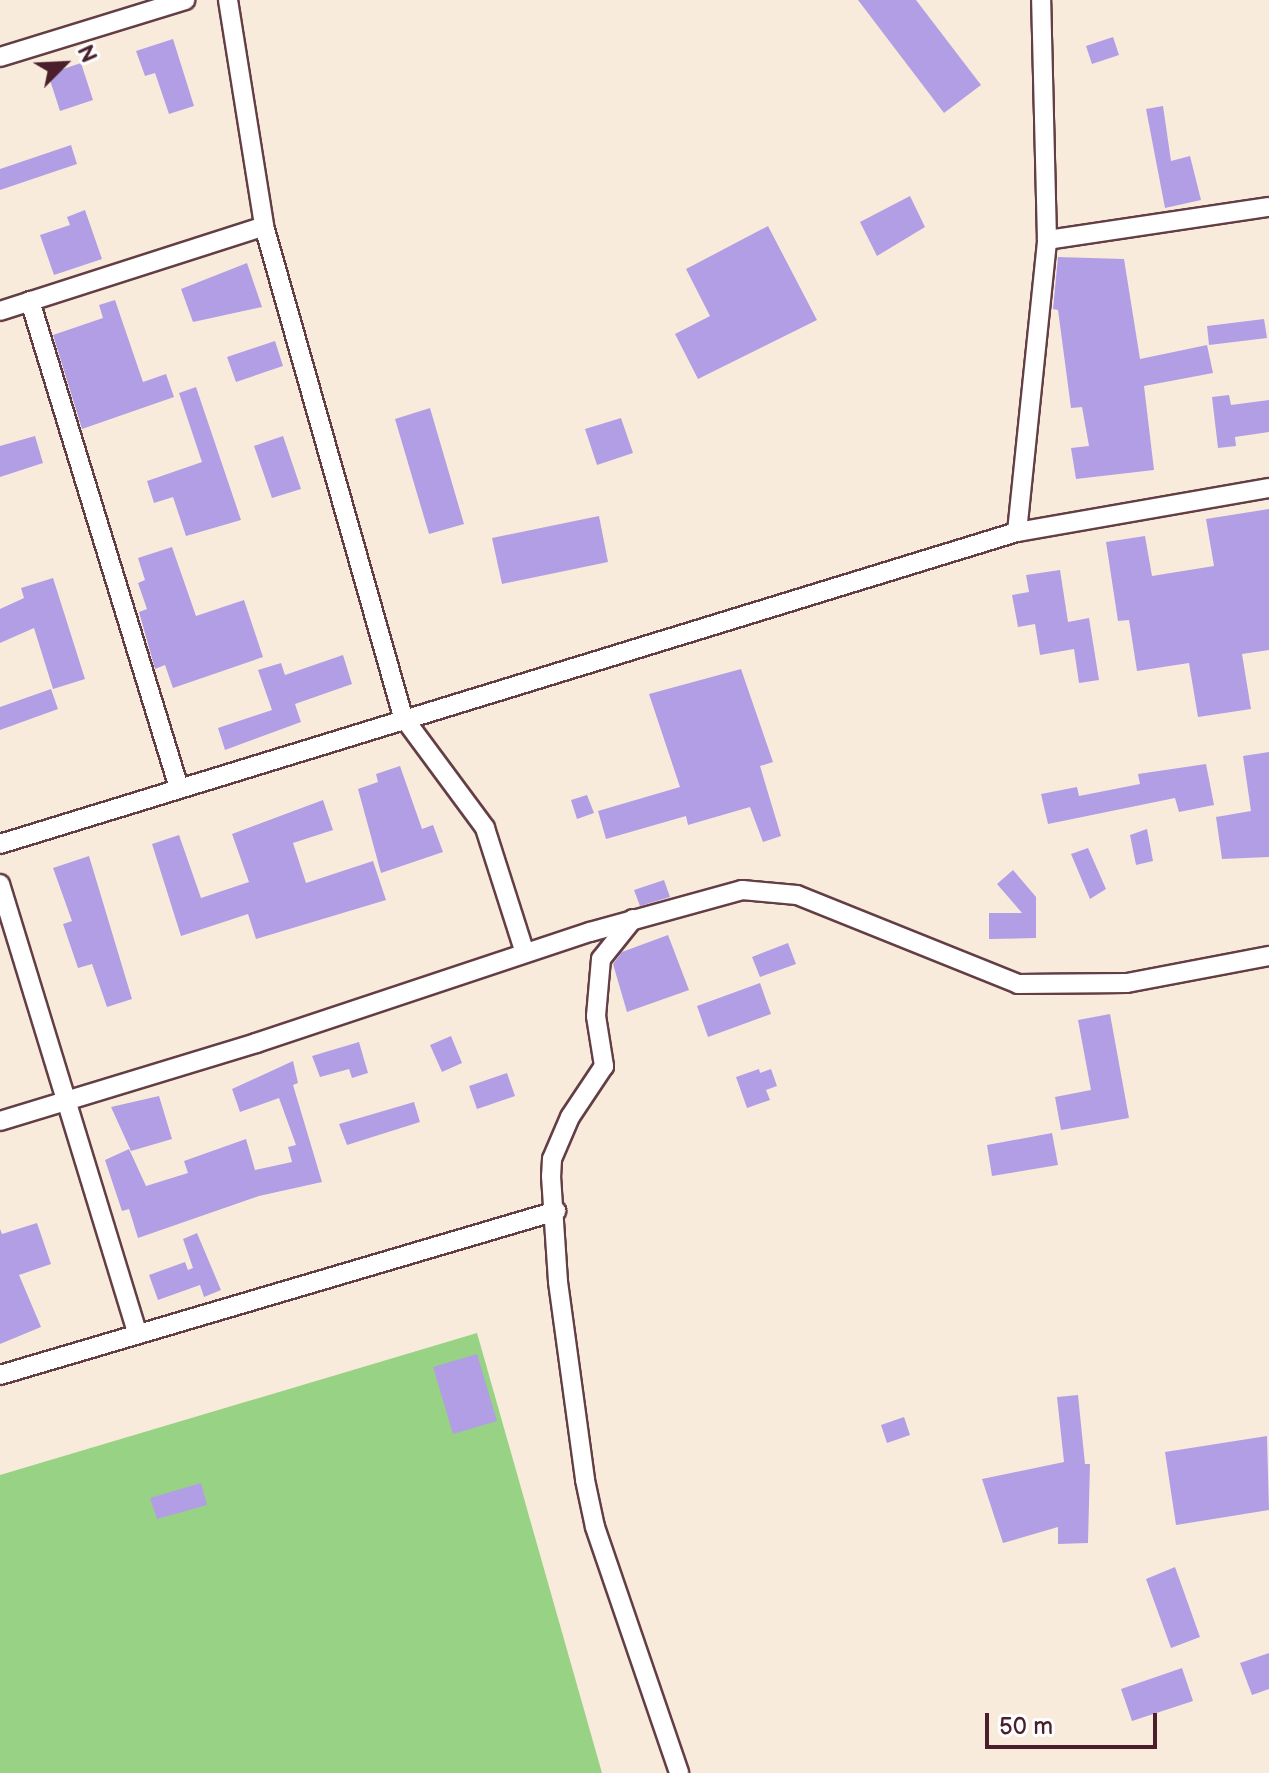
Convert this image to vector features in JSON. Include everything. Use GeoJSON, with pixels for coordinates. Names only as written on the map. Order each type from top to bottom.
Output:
{"type":"FeatureCollection","features":[{"type":"Feature","properties":{"kind":"street"},"geometry":{"type":"LineString","coordinates":[[0,57],[185,0]]}},
{"type":"Feature","properties":{"kind":"street"},"geometry":{"type":"LineString","coordinates":[[228,0],[264,226],[403,717],[485,828],[525,953]]}},
{"type":"Feature","properties":{"kind":"street"},"geometry":{"type":"LineString","coordinates":[[1017,532],[1047,240],[1041,0]]}},
{"type":"Feature","properties":{"kind":"street"},"geometry":{"type":"LineString","coordinates":[[1047,240],[1269,207]]}},
{"type":"Feature","properties":{"kind":"street"},"geometry":{"type":"LineString","coordinates":[[0,311],[264,226]]}},
{"type":"Feature","properties":{"kind":"street"},"geometry":{"type":"LineString","coordinates":[[30,301],[179,788]]}},
{"type":"Feature","properties":{"kind":"street"},"geometry":{"type":"LineString","coordinates":[[0,844],[403,717],[1017,532],[1269,488]]}},
{"type":"Feature","properties":{"kind":"street"},"geometry":{"type":"LineString","coordinates":[[0,884],[137,1331]]}},
{"type":"Feature","properties":{"kind":"street"},"geometry":{"type":"LineString","coordinates":[[0,1121],[718,894],[766,889],[881,925],[1002,979],[1045,986],[1127,983],[1269,956]]}},
{"type":"Feature","properties":{"kind":"street"},"geometry":{"type":"LineString","coordinates":[[633,919],[601,959],[596,1016],[604,1066],[577,1103],[552,1159],[558,1282],[585,1480],[595,1527],[679,1773]]}},
{"type":"Feature","properties":{"kind":"street"},"geometry":{"type":"LineString","coordinates":[[0,1375],[137,1331],[556,1211]]}},
{"type":"Feature","properties":{"kind":"green space"},"geometry":{"type":"Polygon","coordinates":[[[477,1333],[602,1773],[0,1773],[0,1475],[477,1333]]]}},
{"type":"Feature","properties":{"kind":"building"},"geometry":{"type":"Polygon","coordinates":[[[858,0],[916,0],[981,85],[944,113],[858,0]]]}},
{"type":"Feature","properties":{"kind":"building"},"geometry":{"type":"Polygon","coordinates":[[[1113,37],[1119,55],[1092,64],[1086,46],[1113,37]]]}},
{"type":"Feature","properties":{"kind":"building"},"geometry":{"type":"Polygon","coordinates":[[[173,39],[194,106],[169,114],[155,73],[145,76],[136,51],[173,39]]]}},
{"type":"Feature","properties":{"kind":"building"},"geometry":{"type":"Polygon","coordinates":[[[81,63],[93,100],[60,111],[48,74],[81,63]]]}},
{"type":"Feature","properties":{"kind":"building"},"geometry":{"type":"Polygon","coordinates":[[[1163,106],[1171,161],[1190,156],[1201,200],[1165,208],[1146,109],[1163,106]]]}},
{"type":"Feature","properties":{"kind":"building"},"geometry":{"type":"Polygon","coordinates":[[[71,145],[77,164],[0,190],[0,169],[71,145]]]}},
{"type":"Feature","properties":{"kind":"building"},"geometry":{"type":"Polygon","coordinates":[[[910,196],[925,227],[877,256],[860,222],[910,196]]]}},
{"type":"Feature","properties":{"kind":"building"},"geometry":{"type":"Polygon","coordinates":[[[85,210],[102,259],[54,275],[40,235],[70,225],[67,217],[85,210]]]}},
{"type":"Feature","properties":{"kind":"building"},"geometry":{"type":"Polygon","coordinates":[[[768,226],[817,320],[698,379],[675,334],[710,316],[686,269],[768,226]]]}},
{"type":"Feature","properties":{"kind":"building"},"geometry":{"type":"Polygon","coordinates":[[[1058,257],[1124,259],[1140,359],[1207,345],[1213,373],[1144,386],[1154,470],[1076,479],[1071,448],[1089,446],[1082,407],[1071,408],[1058,310],[1053,309],[1058,257]]]}},
{"type":"Feature","properties":{"kind":"building"},"geometry":{"type":"Polygon","coordinates":[[[247,263],[262,307],[193,322],[181,289],[247,263]]]}},
{"type":"Feature","properties":{"kind":"building"},"geometry":{"type":"Polygon","coordinates":[[[115,300],[143,382],[166,374],[174,397],[82,429],[53,335],[103,318],[99,305],[115,300]]]}},
{"type":"Feature","properties":{"kind":"building"},"geometry":{"type":"Polygon","coordinates":[[[1264,319],[1267,338],[1209,345],[1207,326],[1264,319]]]}},
{"type":"Feature","properties":{"kind":"building"},"geometry":{"type":"Polygon","coordinates":[[[275,341],[283,366],[236,382],[227,357],[275,341]]]}},
{"type":"Feature","properties":{"kind":"building"},"geometry":{"type":"Polygon","coordinates":[[[196,387],[241,520],[186,536],[173,497],[154,503],[147,481],[202,462],[179,393],[196,387]]]}},
{"type":"Feature","properties":{"kind":"building"},"geometry":{"type":"Polygon","coordinates":[[[1229,395],[1231,405],[1269,400],[1269,432],[1235,437],[1236,446],[1218,448],[1212,397],[1229,395]]]}},
{"type":"Feature","properties":{"kind":"building"},"geometry":{"type":"Polygon","coordinates":[[[430,408],[464,524],[429,534],[395,419],[430,408]]]}},
{"type":"Feature","properties":{"kind":"building"},"geometry":{"type":"Polygon","coordinates":[[[621,418],[633,453],[597,465],[585,429],[621,418]]]}},
{"type":"Feature","properties":{"kind":"building"},"geometry":{"type":"Polygon","coordinates":[[[35,436],[43,463],[0,477],[0,446],[35,436]]]}},
{"type":"Feature","properties":{"kind":"building"},"geometry":{"type":"Polygon","coordinates":[[[283,436],[301,489],[272,498],[254,446],[283,436]]]}},
{"type":"Feature","properties":{"kind":"building"},"geometry":{"type":"Polygon","coordinates":[[[1269,509],[1269,650],[1242,654],[1251,709],[1198,717],[1189,663],[1137,671],[1129,620],[1118,621],[1106,542],[1145,536],[1152,576],[1214,566],[1206,519],[1269,509]]]}},
{"type":"Feature","properties":{"kind":"building"},"geometry":{"type":"Polygon","coordinates":[[[599,516],[608,562],[502,584],[492,538],[599,516]]]}},
{"type":"Feature","properties":{"kind":"building"},"geometry":{"type":"Polygon","coordinates":[[[172,547],[196,616],[244,600],[263,657],[173,688],[165,665],[155,669],[139,612],[147,609],[138,583],[145,580],[138,558],[172,547]]]}},
{"type":"Feature","properties":{"kind":"building"},"geometry":{"type":"Polygon","coordinates":[[[1060,570],[1068,622],[1089,618],[1099,680],[1079,683],[1074,649],[1040,655],[1035,624],[1018,627],[1012,595],[1029,592],[1026,575],[1060,570]]]}},
{"type":"Feature","properties":{"kind":"building"},"geometry":{"type":"Polygon","coordinates":[[[53,578],[85,679],[53,689],[34,628],[0,643],[0,609],[24,598],[21,588],[53,578]]]}},
{"type":"Feature","properties":{"kind":"building"},"geometry":{"type":"Polygon","coordinates":[[[343,655],[352,684],[295,704],[301,722],[225,750],[218,728],[272,710],[258,670],[281,663],[285,675],[343,655]]]}},
{"type":"Feature","properties":{"kind":"building"},"geometry":{"type":"Polygon","coordinates":[[[741,669],[773,762],[760,766],[781,836],[763,842],[750,807],[688,825],[686,816],[606,839],[598,811],[680,787],[649,694],[741,669]]]}},
{"type":"Feature","properties":{"kind":"building"},"geometry":{"type":"Polygon","coordinates":[[[51,689],[58,709],[0,730],[0,707],[51,689]]]}},
{"type":"Feature","properties":{"kind":"building"},"geometry":{"type":"Polygon","coordinates":[[[1269,752],[1269,857],[1222,859],[1216,817],[1251,811],[1243,756],[1269,752]]]}},
{"type":"Feature","properties":{"kind":"building"},"geometry":{"type":"Polygon","coordinates":[[[1206,764],[1214,805],[1179,812],[1175,798],[1048,824],[1041,794],[1077,787],[1079,796],[1140,784],[1138,774],[1206,764]]]}},
{"type":"Feature","properties":{"kind":"building"},"geometry":{"type":"Polygon","coordinates":[[[400,766],[422,829],[433,825],[443,852],[381,873],[358,789],[378,782],[376,774],[400,766]]]}},
{"type":"Feature","properties":{"kind":"building"},"geometry":{"type":"Polygon","coordinates":[[[587,795],[594,813],[577,819],[571,800],[587,795]]]}},
{"type":"Feature","properties":{"kind":"building"},"geometry":{"type":"Polygon","coordinates":[[[323,800],[333,830],[293,843],[306,883],[373,861],[386,900],[256,939],[248,914],[181,936],[152,844],[179,835],[201,898],[249,882],[232,834],[323,800]]]}},
{"type":"Feature","properties":{"kind":"building"},"geometry":{"type":"Polygon","coordinates":[[[1147,829],[1153,861],[1136,865],[1130,835],[1147,829]]]}},
{"type":"Feature","properties":{"kind":"building"},"geometry":{"type":"Polygon","coordinates":[[[1088,848],[1106,889],[1090,899],[1071,854],[1088,848]]]}},
{"type":"Feature","properties":{"kind":"building"},"geometry":{"type":"Polygon","coordinates":[[[89,856],[132,999],[107,1007],[92,964],[78,968],[63,924],[72,921],[53,868],[89,856]]]}},
{"type":"Feature","properties":{"kind":"building"},"geometry":{"type":"Polygon","coordinates":[[[1013,870],[1036,897],[1036,938],[989,939],[989,913],[1022,913],[997,884],[1013,870]]]}},
{"type":"Feature","properties":{"kind":"building"},"geometry":{"type":"Polygon","coordinates":[[[664,880],[670,897],[640,906],[634,890],[664,880]]]}},
{"type":"Feature","properties":{"kind":"building"},"geometry":{"type":"Polygon","coordinates":[[[668,935],[689,990],[627,1012],[613,964],[622,952],[668,935]]]}},
{"type":"Feature","properties":{"kind":"building"},"geometry":{"type":"Polygon","coordinates":[[[788,943],[796,964],[760,977],[752,957],[788,943]]]}},
{"type":"Feature","properties":{"kind":"building"},"geometry":{"type":"Polygon","coordinates":[[[760,983],[771,1014],[708,1037],[697,1006],[760,983]]]}},
{"type":"Feature","properties":{"kind":"building"},"geometry":{"type":"Polygon","coordinates":[[[1110,1014],[1129,1118],[1061,1130],[1055,1097],[1091,1090],[1078,1020],[1110,1014]]]}},
{"type":"Feature","properties":{"kind":"building"},"geometry":{"type":"Polygon","coordinates":[[[451,1036],[462,1063],[442,1072],[430,1045],[451,1036]]]}},
{"type":"Feature","properties":{"kind":"building"},"geometry":{"type":"Polygon","coordinates":[[[359,1042],[368,1073],[352,1078],[349,1069],[320,1077],[312,1056],[359,1042]]]}},
{"type":"Feature","properties":{"kind":"building"},"geometry":{"type":"Polygon","coordinates":[[[293,1061],[298,1083],[293,1085],[322,1182],[259,1196],[138,1238],[129,1209],[122,1211],[105,1160],[129,1149],[146,1186],[188,1173],[184,1161],[246,1139],[255,1170],[292,1162],[288,1147],[296,1145],[279,1098],[240,1112],[232,1089],[293,1061]]]}},
{"type":"Feature","properties":{"kind":"building"},"geometry":{"type":"Polygon","coordinates":[[[759,1069],[760,1073],[771,1069],[777,1086],[766,1090],[770,1100],[747,1108],[736,1077],[759,1069]]]}},
{"type":"Feature","properties":{"kind":"building"},"geometry":{"type":"Polygon","coordinates":[[[507,1073],[515,1096],[477,1109],[469,1086],[507,1073]]]}},
{"type":"Feature","properties":{"kind":"building"},"geometry":{"type":"Polygon","coordinates":[[[159,1096],[172,1139],[131,1151],[111,1107],[159,1096]]]}},
{"type":"Feature","properties":{"kind":"building"},"geometry":{"type":"Polygon","coordinates":[[[414,1102],[420,1122],[347,1145],[339,1124],[414,1102]]]}},
{"type":"Feature","properties":{"kind":"building"},"geometry":{"type":"Polygon","coordinates":[[[1052,1133],[1058,1165],[992,1176],[987,1145],[1052,1133]]]}},
{"type":"Feature","properties":{"kind":"building"},"geometry":{"type":"Polygon","coordinates":[[[37,1223],[51,1264],[19,1275],[41,1327],[0,1344],[0,1229],[2,1234],[37,1223]]]}},
{"type":"Feature","properties":{"kind":"building"},"geometry":{"type":"Polygon","coordinates":[[[197,1233],[221,1290],[204,1297],[200,1285],[158,1300],[149,1275],[185,1262],[188,1270],[193,1268],[183,1239],[197,1233]]]}},
{"type":"Feature","properties":{"kind":"building"},"geometry":{"type":"Polygon","coordinates":[[[477,1354],[497,1421],[453,1434],[433,1367],[477,1354]]]}},
{"type":"Feature","properties":{"kind":"building"},"geometry":{"type":"Polygon","coordinates":[[[1078,1395],[1085,1464],[1090,1464],[1088,1543],[1058,1544],[1058,1527],[1003,1543],[982,1479],[1064,1462],[1057,1397],[1078,1395]]]}},
{"type":"Feature","properties":{"kind":"building"},"geometry":{"type":"Polygon","coordinates":[[[904,1417],[910,1435],[887,1443],[881,1425],[904,1417]]]}},
{"type":"Feature","properties":{"kind":"building"},"geometry":{"type":"Polygon","coordinates":[[[1267,1436],[1269,1510],[1176,1525],[1165,1452],[1267,1436]]]}},
{"type":"Feature","properties":{"kind":"building"},"geometry":{"type":"Polygon","coordinates":[[[201,1483],[207,1505],[157,1519],[150,1498],[201,1483]]]}},
{"type":"Feature","properties":{"kind":"building"},"geometry":{"type":"Polygon","coordinates":[[[1175,1567],[1200,1637],[1171,1648],[1146,1579],[1175,1567]]]}},
{"type":"Feature","properties":{"kind":"building"},"geometry":{"type":"Polygon","coordinates":[[[1269,1653],[1269,1689],[1252,1695],[1240,1663],[1269,1653]]]}},
{"type":"Feature","properties":{"kind":"building"},"geometry":{"type":"Polygon","coordinates":[[[1182,1668],[1193,1701],[1132,1721],[1121,1689],[1182,1668]]]}}]}
